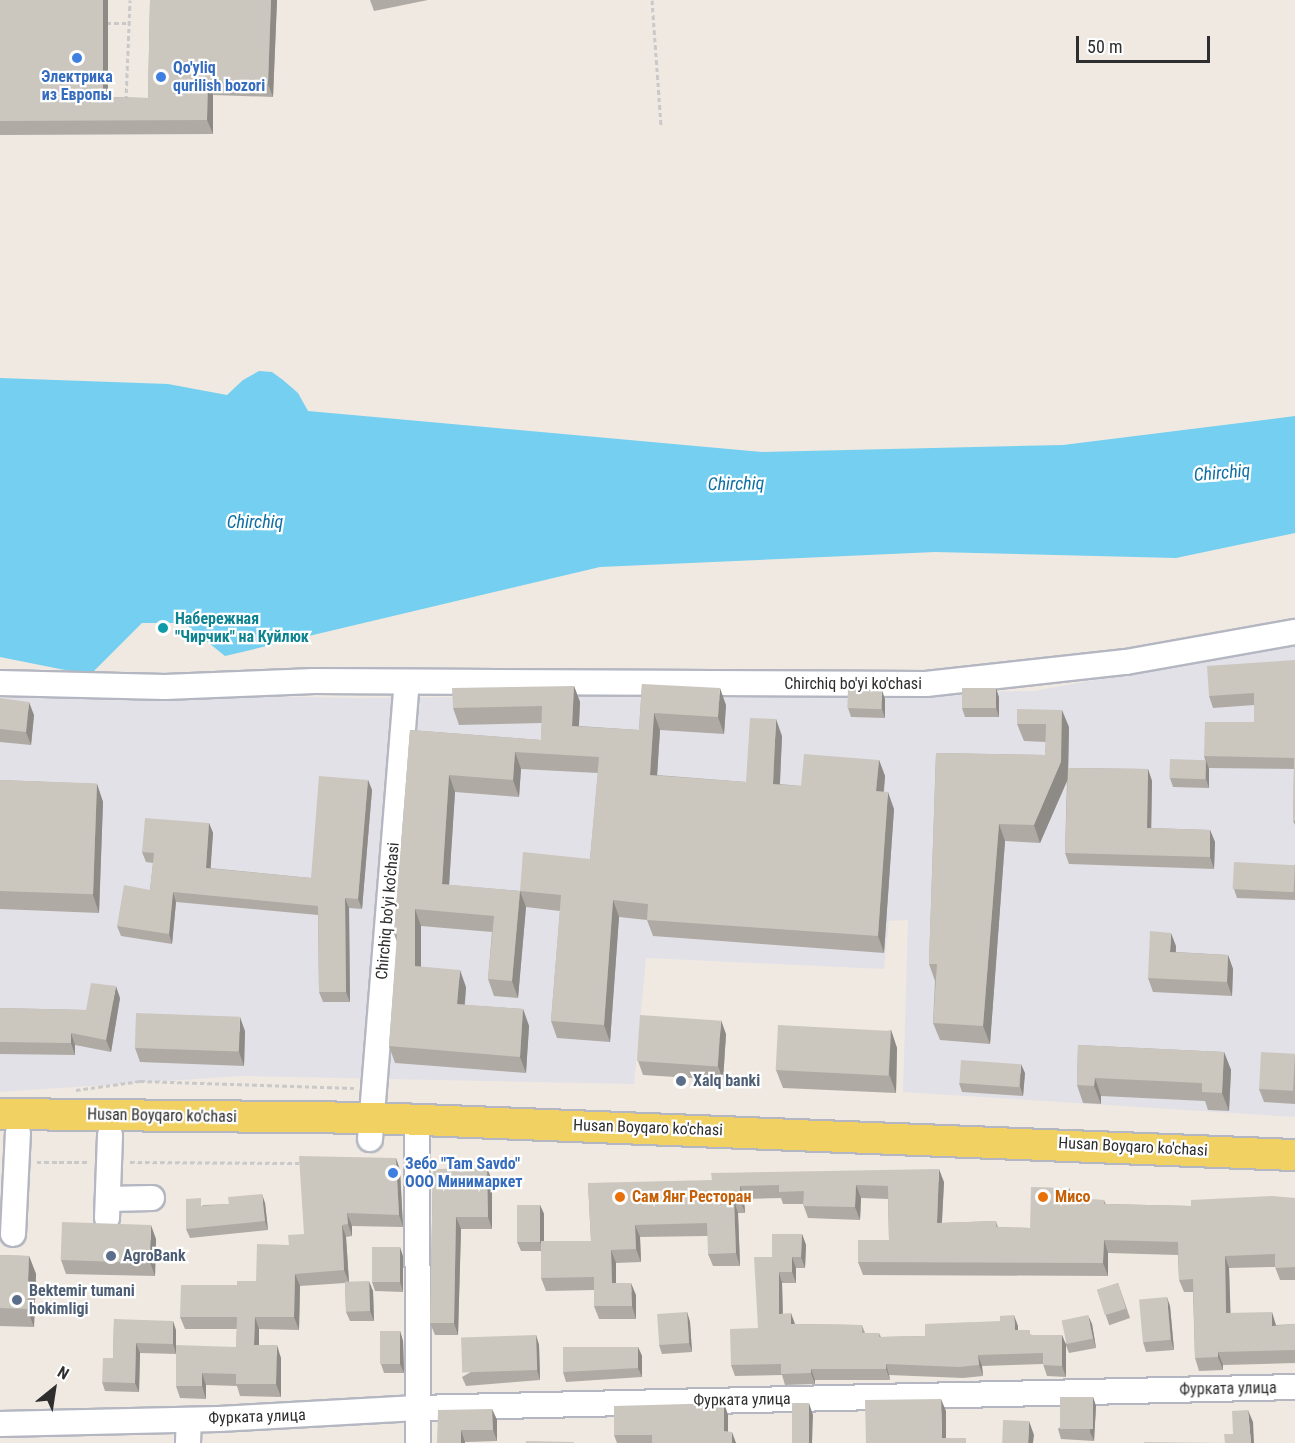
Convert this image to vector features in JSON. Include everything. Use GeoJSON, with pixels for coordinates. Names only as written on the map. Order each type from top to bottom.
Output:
{"type":"FeatureCollection","features":[{"type":"Feature","properties":{"kind":"main road","name":"Husan Boyqaro ko'chasi"},"geometry":{"type":"LineString","coordinates":[[9,1136],[110,1148],[371,1129]]}},
{"type":"Feature","properties":{"kind":"main road","name":"Husan Boyqaro ko'chasi"},"geometry":{"type":"LineString","coordinates":[[9,1136],[371,1129],[1295,1155]]}},
{"type":"Feature","properties":{"kind":"main road","name":"Husan Boyqaro ko'chasi"},"geometry":{"type":"LineString","coordinates":[[416,1130],[1295,1172]]}},
{"type":"Feature","properties":{"kind":"street","name":"Chirchiq bo'yi ko'chasi"},"geometry":{"type":"LineString","coordinates":[[0,683],[165,687],[314,681],[926,684],[1114,663],[1295,632]]}},
{"type":"Feature","properties":{"kind":"street","name":"Chirchiq bo'yi ko'chasi"},"geometry":{"type":"LineString","coordinates":[[371,1129],[407,683]]}},
{"type":"Feature","properties":{"kind":"street"},"geometry":{"type":"LineString","coordinates":[[416,1130],[418,1443]]}},
{"type":"Feature","properties":{"kind":"street"},"geometry":{"type":"LineString","coordinates":[[9,1136],[13,1234]]}},
{"type":"Feature","properties":{"kind":"street"},"geometry":{"type":"LineString","coordinates":[[110,1148],[107,1208],[152,1198]]}},
{"type":"Feature","properties":{"kind":"street","name":"Фурката улица"},"geometry":{"type":"LineString","coordinates":[[0,1424],[189,1432],[417,1408],[1295,1387]]}},
{"type":"Feature","properties":{"kind":"path"},"geometry":{"type":"LineString","coordinates":[[114,102],[126,101],[130,0]]}},
{"type":"Feature","properties":{"kind":"path"},"geometry":{"type":"LineString","coordinates":[[652,0],[661,125]]}},
{"type":"Feature","properties":{"kind":"path"},"geometry":{"type":"LineString","coordinates":[[98,23],[129,23]]}},
{"type":"Feature","properties":{"kind":"path"},"geometry":{"type":"LineString","coordinates":[[72,1090],[140,1081],[374,1089]]}},
{"type":"Feature","properties":{"kind":"path"},"geometry":{"type":"LineString","coordinates":[[9,1136],[110,1148],[308,1163]]}},
{"type":"Feature","properties":{"kind":"shaded area"},"geometry":{"type":"Polygon","coordinates":[[[1295,642],[1295,1117],[903,1092],[908,920],[889,921],[884,969],[646,958],[634,1084],[240,1076],[0,1092],[0,691],[356,698],[1035,691],[1295,642]]]}},
{"type":"Feature","properties":{"kind":"water","name":"Chirchiq"},"geometry":{"type":"Polygon","coordinates":[[[259,371],[272,372],[283,380],[298,393],[308,411],[762,452],[1063,445],[1295,416],[1295,533],[1176,558],[935,552],[600,567],[225,656],[184,623],[142,623],[90,675],[0,657],[0,378],[168,384],[227,395],[243,380],[259,371]]]}},
{"type":"Feature","properties":{"kind":"building"},"geometry":{"type":"Polygon","coordinates":[[[0,0],[103,0],[103,97],[148,98],[150,0],[271,0],[268,84],[208,81],[207,120],[0,121],[0,0]]]}},
{"type":"Feature","properties":{"kind":"building"},"geometry":{"type":"Polygon","coordinates":[[[1295,660],[1295,821],[1293,821],[1294,758],[1204,756],[1205,722],[1254,722],[1254,693],[1209,696],[1207,666],[1295,660]]]}},
{"type":"Feature","properties":{"kind":"building"},"geometry":{"type":"Polygon","coordinates":[[[642,684],[720,688],[718,717],[654,713],[650,775],[746,782],[750,718],[776,719],[773,784],[801,786],[804,754],[879,760],[876,791],[888,792],[878,936],[647,920],[648,904],[613,900],[604,1025],[551,1021],[561,895],[520,891],[512,981],[488,979],[494,916],[415,909],[415,966],[460,970],[457,1004],[523,1009],[520,1057],[389,1046],[397,934],[394,934],[410,730],[541,740],[542,706],[453,708],[452,688],[574,686],[572,726],[639,730],[642,684]],[[515,752],[513,780],[449,775],[442,884],[520,891],[523,852],[590,859],[599,757],[515,752]]]}},
{"type":"Feature","properties":{"kind":"building"},"geometry":{"type":"Polygon","coordinates":[[[962,688],[996,688],[996,708],[962,708],[962,688]]]}},
{"type":"Feature","properties":{"kind":"building"},"geometry":{"type":"Polygon","coordinates":[[[848,689],[882,690],[881,709],[847,708],[848,689]]]}},
{"type":"Feature","properties":{"kind":"building"},"geometry":{"type":"Polygon","coordinates":[[[0,698],[29,702],[26,732],[0,729],[0,698]]]}},
{"type":"Feature","properties":{"kind":"building"},"geometry":{"type":"Polygon","coordinates":[[[1017,709],[1062,710],[1061,762],[1034,825],[999,824],[983,1026],[933,1023],[937,964],[929,964],[936,753],[1045,755],[1046,724],[1017,724],[1017,709]]]}},
{"type":"Feature","properties":{"kind":"building"},"geometry":{"type":"Polygon","coordinates":[[[1170,759],[1206,760],[1205,779],[1169,778],[1170,759]]]}},
{"type":"Feature","properties":{"kind":"building"},"geometry":{"type":"Polygon","coordinates":[[[1068,768],[1148,769],[1147,828],[1210,830],[1210,857],[1065,853],[1068,768]]]}},
{"type":"Feature","properties":{"kind":"building"},"geometry":{"type":"Polygon","coordinates":[[[319,776],[368,780],[358,899],[345,898],[346,992],[319,992],[318,906],[173,892],[169,934],[117,926],[124,885],[150,890],[154,853],[142,852],[145,818],[209,823],[206,868],[311,878],[319,776]]]}},
{"type":"Feature","properties":{"kind":"building"},"geometry":{"type":"Polygon","coordinates":[[[0,780],[97,783],[93,894],[0,891],[0,780]]]}},
{"type":"Feature","properties":{"kind":"building"},"geometry":{"type":"Polygon","coordinates":[[[1234,862],[1295,865],[1294,892],[1233,889],[1234,862]]]}},
{"type":"Feature","properties":{"kind":"building"},"geometry":{"type":"Polygon","coordinates":[[[1150,931],[1171,933],[1170,952],[1228,955],[1227,982],[1148,978],[1150,931]]]}},
{"type":"Feature","properties":{"kind":"building"},"geometry":{"type":"Polygon","coordinates":[[[91,983],[116,986],[106,1040],[71,1033],[71,1043],[0,1042],[0,1008],[86,1010],[91,983]]]}},
{"type":"Feature","properties":{"kind":"building"},"geometry":{"type":"Polygon","coordinates":[[[136,1013],[240,1017],[239,1052],[135,1048],[136,1013]]]}},
{"type":"Feature","properties":{"kind":"building"},"geometry":{"type":"Polygon","coordinates":[[[640,1015],[721,1021],[718,1067],[637,1061],[640,1015]]]}},
{"type":"Feature","properties":{"kind":"building"},"geometry":{"type":"Polygon","coordinates":[[[778,1025],[891,1031],[888,1076],[776,1070],[778,1025]]]}},
{"type":"Feature","properties":{"kind":"building"},"geometry":{"type":"Polygon","coordinates":[[[1078,1045],[1224,1052],[1222,1093],[1202,1092],[1202,1083],[1095,1078],[1094,1086],[1077,1085],[1078,1045]]]}},
{"type":"Feature","properties":{"kind":"building"},"geometry":{"type":"Polygon","coordinates":[[[1261,1052],[1295,1054],[1293,1091],[1259,1089],[1261,1052]]]}},
{"type":"Feature","properties":{"kind":"building"},"geometry":{"type":"Polygon","coordinates":[[[961,1060],[1021,1064],[1019,1087],[959,1083],[961,1060]]]}},
{"type":"Feature","properties":{"kind":"building"},"geometry":{"type":"Polygon","coordinates":[[[299,1156],[396,1158],[399,1215],[347,1213],[348,1224],[342,1225],[344,1270],[295,1274],[294,1317],[255,1317],[254,1345],[277,1345],[276,1384],[236,1384],[236,1374],[202,1373],[202,1386],[176,1386],[176,1345],[236,1347],[237,1317],[180,1317],[181,1285],[237,1285],[237,1281],[256,1281],[257,1244],[289,1245],[288,1235],[304,1234],[299,1156]]]}},
{"type":"Feature","properties":{"kind":"building"},"geometry":{"type":"Polygon","coordinates":[[[487,1168],[488,1217],[456,1217],[454,1323],[430,1323],[433,1169],[487,1168]]]}},
{"type":"Feature","properties":{"kind":"building"},"geometry":{"type":"Polygon","coordinates":[[[939,1169],[937,1223],[996,1221],[996,1227],[1030,1228],[1031,1187],[1069,1188],[1069,1199],[1104,1200],[1104,1204],[1191,1206],[1191,1200],[1272,1196],[1295,1198],[1295,1267],[1275,1268],[1275,1254],[1225,1256],[1226,1313],[1272,1312],[1272,1326],[1295,1324],[1295,1350],[1218,1352],[1218,1357],[1195,1358],[1193,1279],[1179,1280],[1178,1242],[1104,1240],[1103,1263],[858,1262],[858,1240],[889,1240],[888,1186],[856,1185],[855,1207],[803,1206],[804,1191],[779,1192],[779,1185],[740,1186],[740,1200],[734,1200],[736,1253],[708,1254],[707,1223],[635,1225],[636,1249],[611,1250],[612,1283],[631,1283],[632,1306],[594,1306],[594,1277],[541,1278],[541,1241],[591,1241],[588,1183],[712,1180],[711,1173],[939,1169]]]}},
{"type":"Feature","properties":{"kind":"building"},"geometry":{"type":"Polygon","coordinates":[[[262,1194],[265,1221],[186,1229],[186,1199],[201,1198],[201,1206],[229,1204],[228,1197],[262,1194]]]}},
{"type":"Feature","properties":{"kind":"building"},"geometry":{"type":"Polygon","coordinates":[[[517,1205],[540,1205],[540,1242],[517,1242],[517,1205]]]}},
{"type":"Feature","properties":{"kind":"building"},"geometry":{"type":"Polygon","coordinates":[[[62,1222],[151,1225],[150,1263],[61,1260],[62,1222]]]}},
{"type":"Feature","properties":{"kind":"building"},"geometry":{"type":"Polygon","coordinates":[[[772,1234],[802,1234],[801,1257],[792,1257],[792,1272],[779,1272],[779,1314],[791,1313],[791,1324],[862,1325],[862,1333],[879,1333],[879,1337],[925,1336],[925,1324],[1000,1321],[1000,1316],[1014,1315],[1015,1330],[1030,1330],[1030,1335],[1062,1335],[1062,1366],[1043,1365],[1043,1353],[978,1355],[979,1365],[959,1367],[886,1364],[886,1369],[811,1369],[811,1373],[781,1374],[781,1364],[731,1365],[730,1329],[758,1328],[754,1257],[772,1257],[772,1234]]]}},
{"type":"Feature","properties":{"kind":"building"},"geometry":{"type":"Polygon","coordinates":[[[372,1247],[400,1247],[400,1282],[372,1282],[372,1247]]]}},
{"type":"Feature","properties":{"kind":"building"},"geometry":{"type":"Polygon","coordinates":[[[0,1255],[29,1256],[27,1309],[0,1308],[0,1255]]]}},
{"type":"Feature","properties":{"kind":"building"},"geometry":{"type":"Polygon","coordinates":[[[369,1281],[370,1311],[346,1312],[345,1282],[369,1281]]]}},
{"type":"Feature","properties":{"kind":"building"},"geometry":{"type":"Polygon","coordinates":[[[1118,1283],[1126,1309],[1105,1315],[1097,1289],[1118,1283]]]}},
{"type":"Feature","properties":{"kind":"building"},"geometry":{"type":"Polygon","coordinates":[[[1167,1297],[1171,1340],[1143,1342],[1139,1299],[1167,1297]]]}},
{"type":"Feature","properties":{"kind":"building"},"geometry":{"type":"Polygon","coordinates":[[[687,1312],[689,1343],[659,1345],[657,1314],[687,1312]]]}},
{"type":"Feature","properties":{"kind":"building"},"geometry":{"type":"Polygon","coordinates":[[[1088,1315],[1093,1338],[1067,1344],[1062,1321],[1088,1315]]]}},
{"type":"Feature","properties":{"kind":"building"},"geometry":{"type":"Polygon","coordinates":[[[114,1319],[173,1321],[173,1344],[136,1343],[135,1383],[102,1382],[103,1358],[113,1358],[114,1319]]]}},
{"type":"Feature","properties":{"kind":"building"},"geometry":{"type":"Polygon","coordinates":[[[380,1331],[400,1331],[400,1364],[380,1364],[380,1331]]]}},
{"type":"Feature","properties":{"kind":"building"},"geometry":{"type":"Polygon","coordinates":[[[536,1335],[537,1370],[462,1373],[461,1338],[536,1335]]]}},
{"type":"Feature","properties":{"kind":"building"},"geometry":{"type":"Polygon","coordinates":[[[563,1347],[638,1347],[638,1368],[563,1372],[563,1347]]]}},
{"type":"Feature","properties":{"kind":"building"},"geometry":{"type":"Polygon","coordinates":[[[1060,1397],[1093,1397],[1093,1429],[1060,1429],[1060,1397]]]}},
{"type":"Feature","properties":{"kind":"building"},"geometry":{"type":"Polygon","coordinates":[[[941,1399],[942,1438],[966,1438],[966,1443],[866,1443],[865,1400],[941,1399]]]}},
{"type":"Feature","properties":{"kind":"building"},"geometry":{"type":"Polygon","coordinates":[[[724,1403],[724,1431],[732,1432],[732,1443],[652,1443],[652,1435],[614,1435],[614,1406],[724,1403]]]}},
{"type":"Feature","properties":{"kind":"building"},"geometry":{"type":"Polygon","coordinates":[[[792,1403],[809,1403],[809,1443],[792,1443],[792,1403]]]}},
{"type":"Feature","properties":{"kind":"building"},"geometry":{"type":"Polygon","coordinates":[[[492,1409],[493,1430],[461,1430],[461,1443],[437,1443],[438,1410],[492,1409]]]}},
{"type":"Feature","properties":{"kind":"building"},"geometry":{"type":"Polygon","coordinates":[[[1248,1410],[1251,1443],[1225,1443],[1224,1434],[1233,1434],[1232,1411],[1248,1410]]]}},
{"type":"Feature","properties":{"kind":"building"},"geometry":{"type":"Polygon","coordinates":[[[1003,1420],[1029,1421],[1028,1443],[1002,1443],[1003,1420]]]}},
{"type":"Feature","properties":{"kind":"building"},"geometry":{"type":"Polygon","coordinates":[[[526,1441],[574,1442],[574,1443],[526,1443],[526,1441]]]}},
{"type":"Feature","properties":{"kind":"building"},"geometry":{"type":"Polygon","coordinates":[[[1144,1442],[1225,1443],[1144,1443],[1144,1442]]]}},
{"type":"Feature","properties":{"kind":"place","name":"Электрика из Европы"},"geometry":{"type":"Point","coordinates":[77,58]}},
{"type":"Feature","properties":{"kind":"place","name":"Qo'yliq qurilish bozori"},"geometry":{"type":"Point","coordinates":[161,77]}},
{"type":"Feature","properties":{"kind":"place","name":"Набережная \"Чирчик\" на Куйлюк"},"geometry":{"type":"Point","coordinates":[163,628]}},
{"type":"Feature","properties":{"kind":"place","name":"Xalq banki"},"geometry":{"type":"Point","coordinates":[681,1081]}},
{"type":"Feature","properties":{"kind":"place","name":"Зебо \"Tam Savdo\" ООО Минимаркет"},"geometry":{"type":"Point","coordinates":[393,1173]}},
{"type":"Feature","properties":{"kind":"place","name":"Сам Янг Ресторан"},"geometry":{"type":"Point","coordinates":[620,1197]}},
{"type":"Feature","properties":{"kind":"place","name":"Мисо"},"geometry":{"type":"Point","coordinates":[1043,1197]}},
{"type":"Feature","properties":{"kind":"place","name":"AgroBank"},"geometry":{"type":"Point","coordinates":[111,1256]}},
{"type":"Feature","properties":{"kind":"place","name":"Bektemir tumani hokimligi"},"geometry":{"type":"Point","coordinates":[17,1300]}}]}
